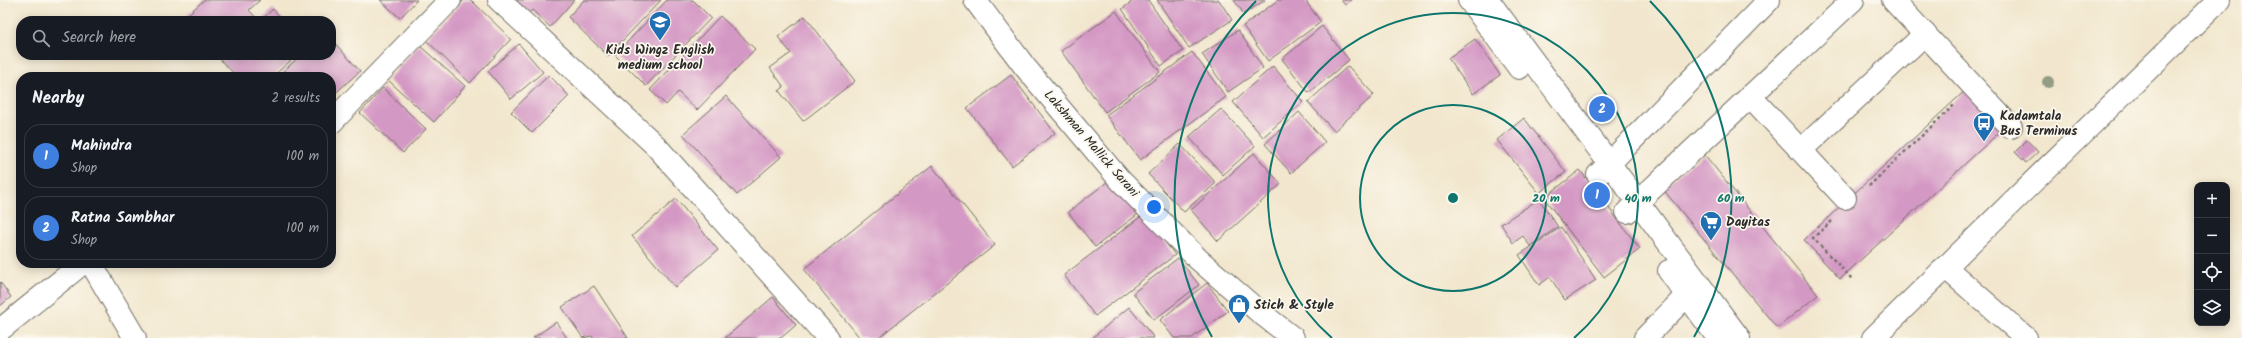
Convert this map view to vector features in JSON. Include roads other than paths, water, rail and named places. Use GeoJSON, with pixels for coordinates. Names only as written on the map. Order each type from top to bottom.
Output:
{"type":"FeatureCollection","features":[{"type":"Feature","properties":{"kind":"street"},"geometry":{"type":"LineString","coordinates":[[336,118],[450,0]]}},
{"type":"Feature","properties":{"kind":"street"},"geometry":{"type":"LineString","coordinates":[[499,0],[655,145],[828,338]]}},
{"type":"Feature","properties":{"kind":"street","name":"Lakshman Mallick Sarani"},"geometry":{"type":"LineString","coordinates":[[975,0],[1025,66],[1120,180],[1198,259],[1257,310],[1293,338]]}},
{"type":"Feature","properties":{"kind":"street"},"geometry":{"type":"LineString","coordinates":[[1469,0],[1631,207],[1739,338]]}},
{"type":"Feature","properties":{"kind":"street"},"geometry":{"type":"LineString","coordinates":[[1488,0],[1603,170]]}},
{"type":"Feature","properties":{"kind":"street"},"geometry":{"type":"LineString","coordinates":[[1603,170],[1769,0]]}},
{"type":"Feature","properties":{"kind":"street"},"geometry":{"type":"LineString","coordinates":[[1631,207],[1853,0]]}},
{"type":"Feature","properties":{"kind":"street"},"geometry":{"type":"LineString","coordinates":[[1893,0],[2011,127]]}},
{"type":"Feature","properties":{"kind":"street"},"geometry":{"type":"LineString","coordinates":[[1873,338],[2219,0]]}},
{"type":"Feature","properties":{"kind":"street"},"geometry":{"type":"LineString","coordinates":[[1801,150],[1925,34]]}},
{"type":"Feature","properties":{"kind":"street"},"geometry":{"type":"LineString","coordinates":[[1750,96],[1845,198]]}},
{"type":"Feature","properties":{"kind":"street"},"geometry":{"type":"LineString","coordinates":[[1631,207],[1686,295],[1718,338]]}},
{"type":"Feature","properties":{"kind":"street"},"geometry":{"type":"LineString","coordinates":[[1945,267],[2026,338]]}},
{"type":"Feature","properties":{"kind":"street"},"geometry":{"type":"LineString","coordinates":[[0,330],[77,268]]}},
{"type":"Feature","properties":{"kind":"street"},"geometry":{"type":"LineString","coordinates":[[94,268],[135,338]]}},
{"type":"Feature","properties":{"kind":"street"},"geometry":{"type":"LineString","coordinates":[[1645,338],[1686,295]]}},
{"type":"Feature","properties":{"kind":"place","name":"Kids Wingz English medium school"},"geometry":{"type":"Point","coordinates":[660,42]}},
{"type":"Feature","properties":{"kind":"place","name":"Ratna Sambhar"},"geometry":{"type":"Point","coordinates":[1602,109]}},
{"type":"Feature","properties":{"kind":"place","name":"Kadamtala Bus Terminus"},"geometry":{"type":"Point","coordinates":[1984,142]}},
{"type":"Feature","properties":{"kind":"place","name":"Mahindra"},"geometry":{"type":"Point","coordinates":[1597,195]}},
{"type":"Feature","properties":{"kind":"place","name":"Dayitas"},"geometry":{"type":"Point","coordinates":[1711,242]}},
{"type":"Feature","properties":{"kind":"place","name":"Stich & Style"},"geometry":{"type":"Point","coordinates":[1239,324]}}]}
